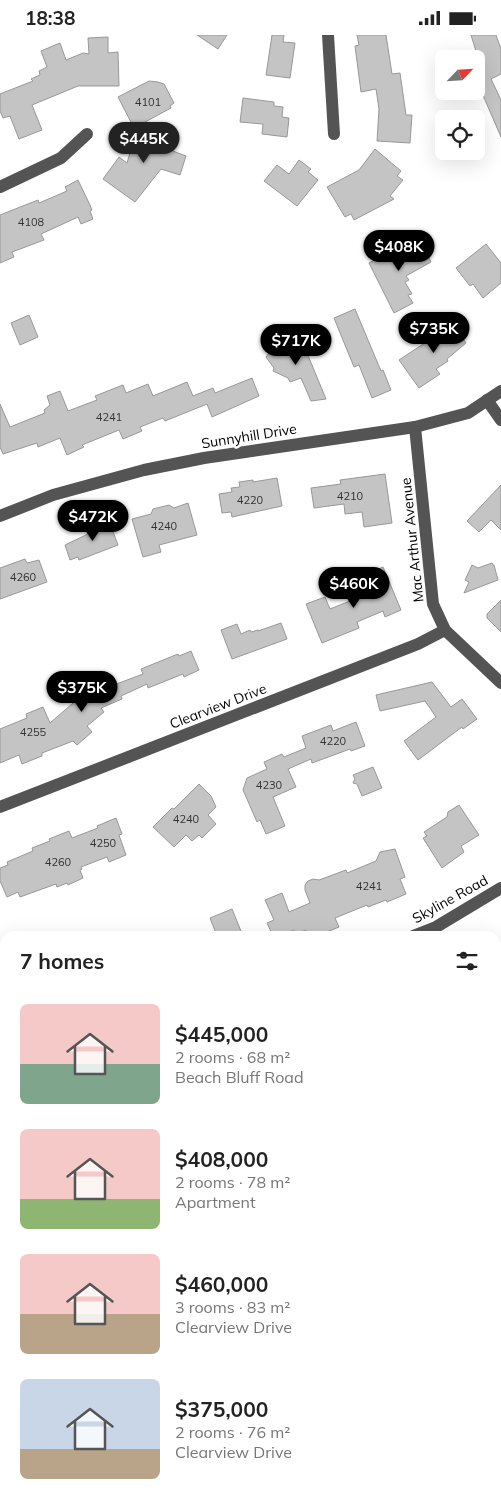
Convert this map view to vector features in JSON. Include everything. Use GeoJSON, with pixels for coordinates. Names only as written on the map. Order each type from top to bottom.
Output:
{"type":"FeatureCollection","features":[{"type":"Feature","properties":{"kind":"street"},"geometry":{"type":"LineString","coordinates":[[328,35],[334,134]]}},
{"type":"Feature","properties":{"kind":"street"},"geometry":{"type":"LineString","coordinates":[[0,186],[61,158],[87,134]]}},
{"type":"Feature","properties":{"kind":"street","name":"Sunnyhill Drive"},"geometry":{"type":"LineString","coordinates":[[0,516],[53,495],[144,470],[204,458],[415,427],[468,413],[501,391]]}},
{"type":"Feature","properties":{"kind":"street"},"geometry":{"type":"LineString","coordinates":[[487,400],[501,419]]}},
{"type":"Feature","properties":{"kind":"street","name":"Mac Arthur Avenue"},"geometry":{"type":"LineString","coordinates":[[415,427],[433,604],[445,630],[501,683]]}},
{"type":"Feature","properties":{"kind":"street","name":"Clearview Drive"},"geometry":{"type":"LineString","coordinates":[[0,807],[418,644],[445,630]]}},
{"type":"Feature","properties":{"kind":"street","name":"Skyline Road"},"geometry":{"type":"LineString","coordinates":[[426,931],[436,927],[501,888]]}},
{"type":"Feature","properties":{"kind":"building"},"geometry":{"type":"Polygon","coordinates":[[[197,35],[227,35],[218,49],[197,35]]]}},
{"type":"Feature","properties":{"kind":"building"},"geometry":{"type":"Polygon","coordinates":[[[272,35],[284,35],[283,42],[295,43],[290,78],[266,75],[272,35]]]}},
{"type":"Feature","properties":{"kind":"building"},"geometry":{"type":"Polygon","coordinates":[[[357,35],[386,35],[392,74],[400,73],[406,115],[412,115],[410,143],[377,141],[379,109],[376,89],[361,92],[355,46],[359,45],[357,35]]]}},
{"type":"Feature","properties":{"kind":"building"},"geometry":{"type":"Polygon","coordinates":[[[471,35],[496,35],[501,49],[501,74],[491,79],[501,100],[501,137],[485,100],[485,50],[476,50],[471,35]]]}},
{"type":"Feature","properties":{"kind":"building"},"geometry":{"type":"Polygon","coordinates":[[[108,37],[108,53],[118,52],[119,86],[78,86],[32,105],[42,130],[19,139],[10,116],[3,118],[0,111],[0,94],[33,81],[31,79],[40,75],[39,71],[47,67],[41,51],[60,43],[66,60],[83,53],[89,54],[88,38],[108,37]]]}},
{"type":"Feature","properties":{"kind":"building"},"geometry":{"type":"Polygon","coordinates":[[[149,81],[164,84],[174,103],[170,106],[171,108],[134,128],[118,97],[149,81]]]}},
{"type":"Feature","properties":{"kind":"building"},"geometry":{"type":"Polygon","coordinates":[[[243,98],[274,102],[274,106],[283,107],[282,117],[289,118],[287,137],[262,134],[263,124],[240,122],[243,98]]]}},
{"type":"Feature","properties":{"kind":"building"},"geometry":{"type":"Polygon","coordinates":[[[137,129],[176,142],[173,151],[186,156],[180,175],[161,169],[135,202],[103,179],[119,157],[127,163],[137,129]]]}},
{"type":"Feature","properties":{"kind":"building"},"geometry":{"type":"Polygon","coordinates":[[[375,149],[401,171],[397,176],[403,180],[390,196],[394,199],[354,220],[351,214],[345,217],[327,187],[359,170],[375,149]]]}},
{"type":"Feature","properties":{"kind":"building"},"geometry":{"type":"Polygon","coordinates":[[[299,160],[311,169],[308,172],[318,180],[297,206],[264,181],[277,165],[289,174],[299,160]]]}},
{"type":"Feature","properties":{"kind":"building"},"geometry":{"type":"Polygon","coordinates":[[[78,180],[92,210],[90,211],[93,219],[81,224],[78,217],[41,234],[44,240],[12,252],[14,257],[0,263],[0,215],[38,200],[39,203],[67,191],[65,187],[78,180]]]}},
{"type":"Feature","properties":{"kind":"building"},"geometry":{"type":"Polygon","coordinates":[[[414,238],[422,253],[425,251],[431,262],[406,276],[409,280],[405,282],[412,294],[408,295],[413,303],[394,313],[369,263],[414,238]]]}},
{"type":"Feature","properties":{"kind":"building"},"geometry":{"type":"Polygon","coordinates":[[[486,244],[501,263],[501,283],[483,298],[473,284],[470,286],[456,268],[486,244]]]}},
{"type":"Feature","properties":{"kind":"building"},"geometry":{"type":"Polygon","coordinates":[[[355,309],[391,390],[372,398],[359,365],[354,367],[334,318],[355,309]]]}},
{"type":"Feature","properties":{"kind":"building"},"geometry":{"type":"Polygon","coordinates":[[[29,315],[38,337],[20,345],[11,323],[29,315]]]}},
{"type":"Feature","properties":{"kind":"building"},"geometry":{"type":"Polygon","coordinates":[[[458,321],[468,335],[463,339],[466,343],[447,359],[448,361],[436,369],[440,374],[419,388],[399,360],[458,321]]]}},
{"type":"Feature","properties":{"kind":"building"},"geometry":{"type":"Polygon","coordinates":[[[300,336],[326,399],[311,401],[301,378],[290,382],[288,378],[273,371],[274,368],[266,357],[269,353],[267,349],[300,336]]]}},
{"type":"Feature","properties":{"kind":"building"},"geometry":{"type":"Polygon","coordinates":[[[252,378],[259,396],[212,417],[207,404],[165,421],[163,418],[140,427],[142,431],[123,439],[119,430],[82,445],[84,447],[67,455],[60,438],[38,447],[37,443],[3,454],[0,447],[0,404],[10,427],[45,413],[44,410],[50,405],[47,396],[60,391],[68,411],[97,400],[95,396],[123,385],[126,393],[148,384],[153,396],[187,382],[193,396],[213,388],[215,393],[252,378]]]}},
{"type":"Feature","properties":{"kind":"building"},"geometry":{"type":"Polygon","coordinates":[[[385,474],[392,523],[364,527],[362,512],[345,514],[344,504],[314,508],[311,488],[341,484],[340,480],[385,474]]]}},
{"type":"Feature","properties":{"kind":"building"},"geometry":{"type":"Polygon","coordinates":[[[277,478],[282,506],[232,517],[231,512],[222,513],[219,494],[232,492],[231,488],[240,487],[239,482],[277,478]]]}},
{"type":"Feature","properties":{"kind":"building"},"geometry":{"type":"Polygon","coordinates":[[[501,485],[501,530],[491,520],[479,532],[467,521],[501,485]]]}},
{"type":"Feature","properties":{"kind":"building"},"geometry":{"type":"Polygon","coordinates":[[[188,503],[197,535],[159,545],[161,552],[143,557],[132,519],[151,514],[153,509],[169,505],[174,508],[188,503]]]}},
{"type":"Feature","properties":{"kind":"building"},"geometry":{"type":"Polygon","coordinates":[[[109,521],[118,545],[79,560],[78,557],[70,560],[65,545],[88,534],[86,530],[109,521]]]}},
{"type":"Feature","properties":{"kind":"building"},"geometry":{"type":"Polygon","coordinates":[[[25,559],[27,563],[39,560],[47,582],[0,599],[0,568],[25,559]]]}},
{"type":"Feature","properties":{"kind":"building"},"geometry":{"type":"Polygon","coordinates":[[[492,563],[498,580],[464,593],[469,582],[465,580],[472,565],[478,568],[492,563]]]}},
{"type":"Feature","properties":{"kind":"building"},"geometry":{"type":"Polygon","coordinates":[[[383,567],[401,610],[385,617],[383,611],[357,622],[359,628],[322,643],[306,604],[325,597],[330,609],[375,591],[367,574],[383,567]]]}},
{"type":"Feature","properties":{"kind":"building"},"geometry":{"type":"Polygon","coordinates":[[[501,600],[501,632],[487,618],[487,614],[501,600]]]}},
{"type":"Feature","properties":{"kind":"building"},"geometry":{"type":"Polygon","coordinates":[[[281,623],[287,639],[232,659],[221,630],[237,624],[241,634],[250,630],[251,632],[258,631],[281,623]]]}},
{"type":"Feature","properties":{"kind":"building"},"geometry":{"type":"Polygon","coordinates":[[[191,651],[199,670],[184,677],[183,674],[148,688],[147,684],[121,696],[122,699],[101,708],[104,712],[87,726],[92,732],[77,745],[73,741],[42,753],[42,756],[22,764],[19,755],[0,763],[0,729],[27,718],[26,714],[43,707],[50,723],[92,685],[98,691],[143,674],[141,669],[178,654],[179,656],[191,651]]]}},
{"type":"Feature","properties":{"kind":"building"},"geometry":{"type":"Polygon","coordinates":[[[432,682],[451,707],[462,699],[477,719],[463,729],[462,727],[418,760],[404,741],[436,717],[425,701],[380,711],[376,695],[432,682]]]}},
{"type":"Feature","properties":{"kind":"building"},"geometry":{"type":"Polygon","coordinates":[[[356,722],[365,746],[351,751],[350,749],[312,763],[311,759],[288,769],[296,787],[273,797],[285,826],[266,834],[260,820],[257,822],[243,790],[247,778],[267,769],[264,762],[282,754],[284,757],[306,748],[302,736],[331,725],[333,731],[356,722]]]}},
{"type":"Feature","properties":{"kind":"building"},"geometry":{"type":"Polygon","coordinates":[[[373,767],[382,788],[362,796],[357,784],[353,783],[355,779],[353,775],[373,767]]]}},
{"type":"Feature","properties":{"kind":"building"},"geometry":{"type":"Polygon","coordinates":[[[199,784],[211,796],[216,807],[208,815],[216,824],[202,838],[199,835],[192,841],[186,835],[174,847],[153,827],[199,784]]]}},
{"type":"Feature","properties":{"kind":"building"},"geometry":{"type":"Polygon","coordinates":[[[459,805],[479,835],[461,846],[464,852],[442,868],[423,838],[427,836],[424,832],[447,817],[448,812],[459,805]]]}},
{"type":"Feature","properties":{"kind":"building"},"geometry":{"type":"Polygon","coordinates":[[[116,818],[122,834],[119,835],[126,855],[109,862],[107,857],[81,867],[82,869],[80,870],[83,878],[68,885],[67,883],[57,887],[56,884],[20,897],[18,892],[7,897],[0,881],[0,868],[8,865],[7,862],[33,851],[32,848],[50,841],[49,839],[69,831],[72,838],[98,828],[97,826],[116,818]]]}},
{"type":"Feature","properties":{"kind":"building"},"geometry":{"type":"Polygon","coordinates":[[[395,849],[405,877],[400,879],[406,894],[387,902],[386,900],[368,907],[367,905],[335,918],[339,927],[329,931],[271,931],[267,923],[274,920],[265,900],[282,893],[289,912],[310,903],[305,890],[305,885],[308,881],[313,879],[319,880],[346,870],[347,873],[376,861],[380,852],[395,849]]]}},
{"type":"Feature","properties":{"kind":"building"},"geometry":{"type":"Polygon","coordinates":[[[232,909],[241,931],[215,931],[210,918],[232,909]]]}}]}
